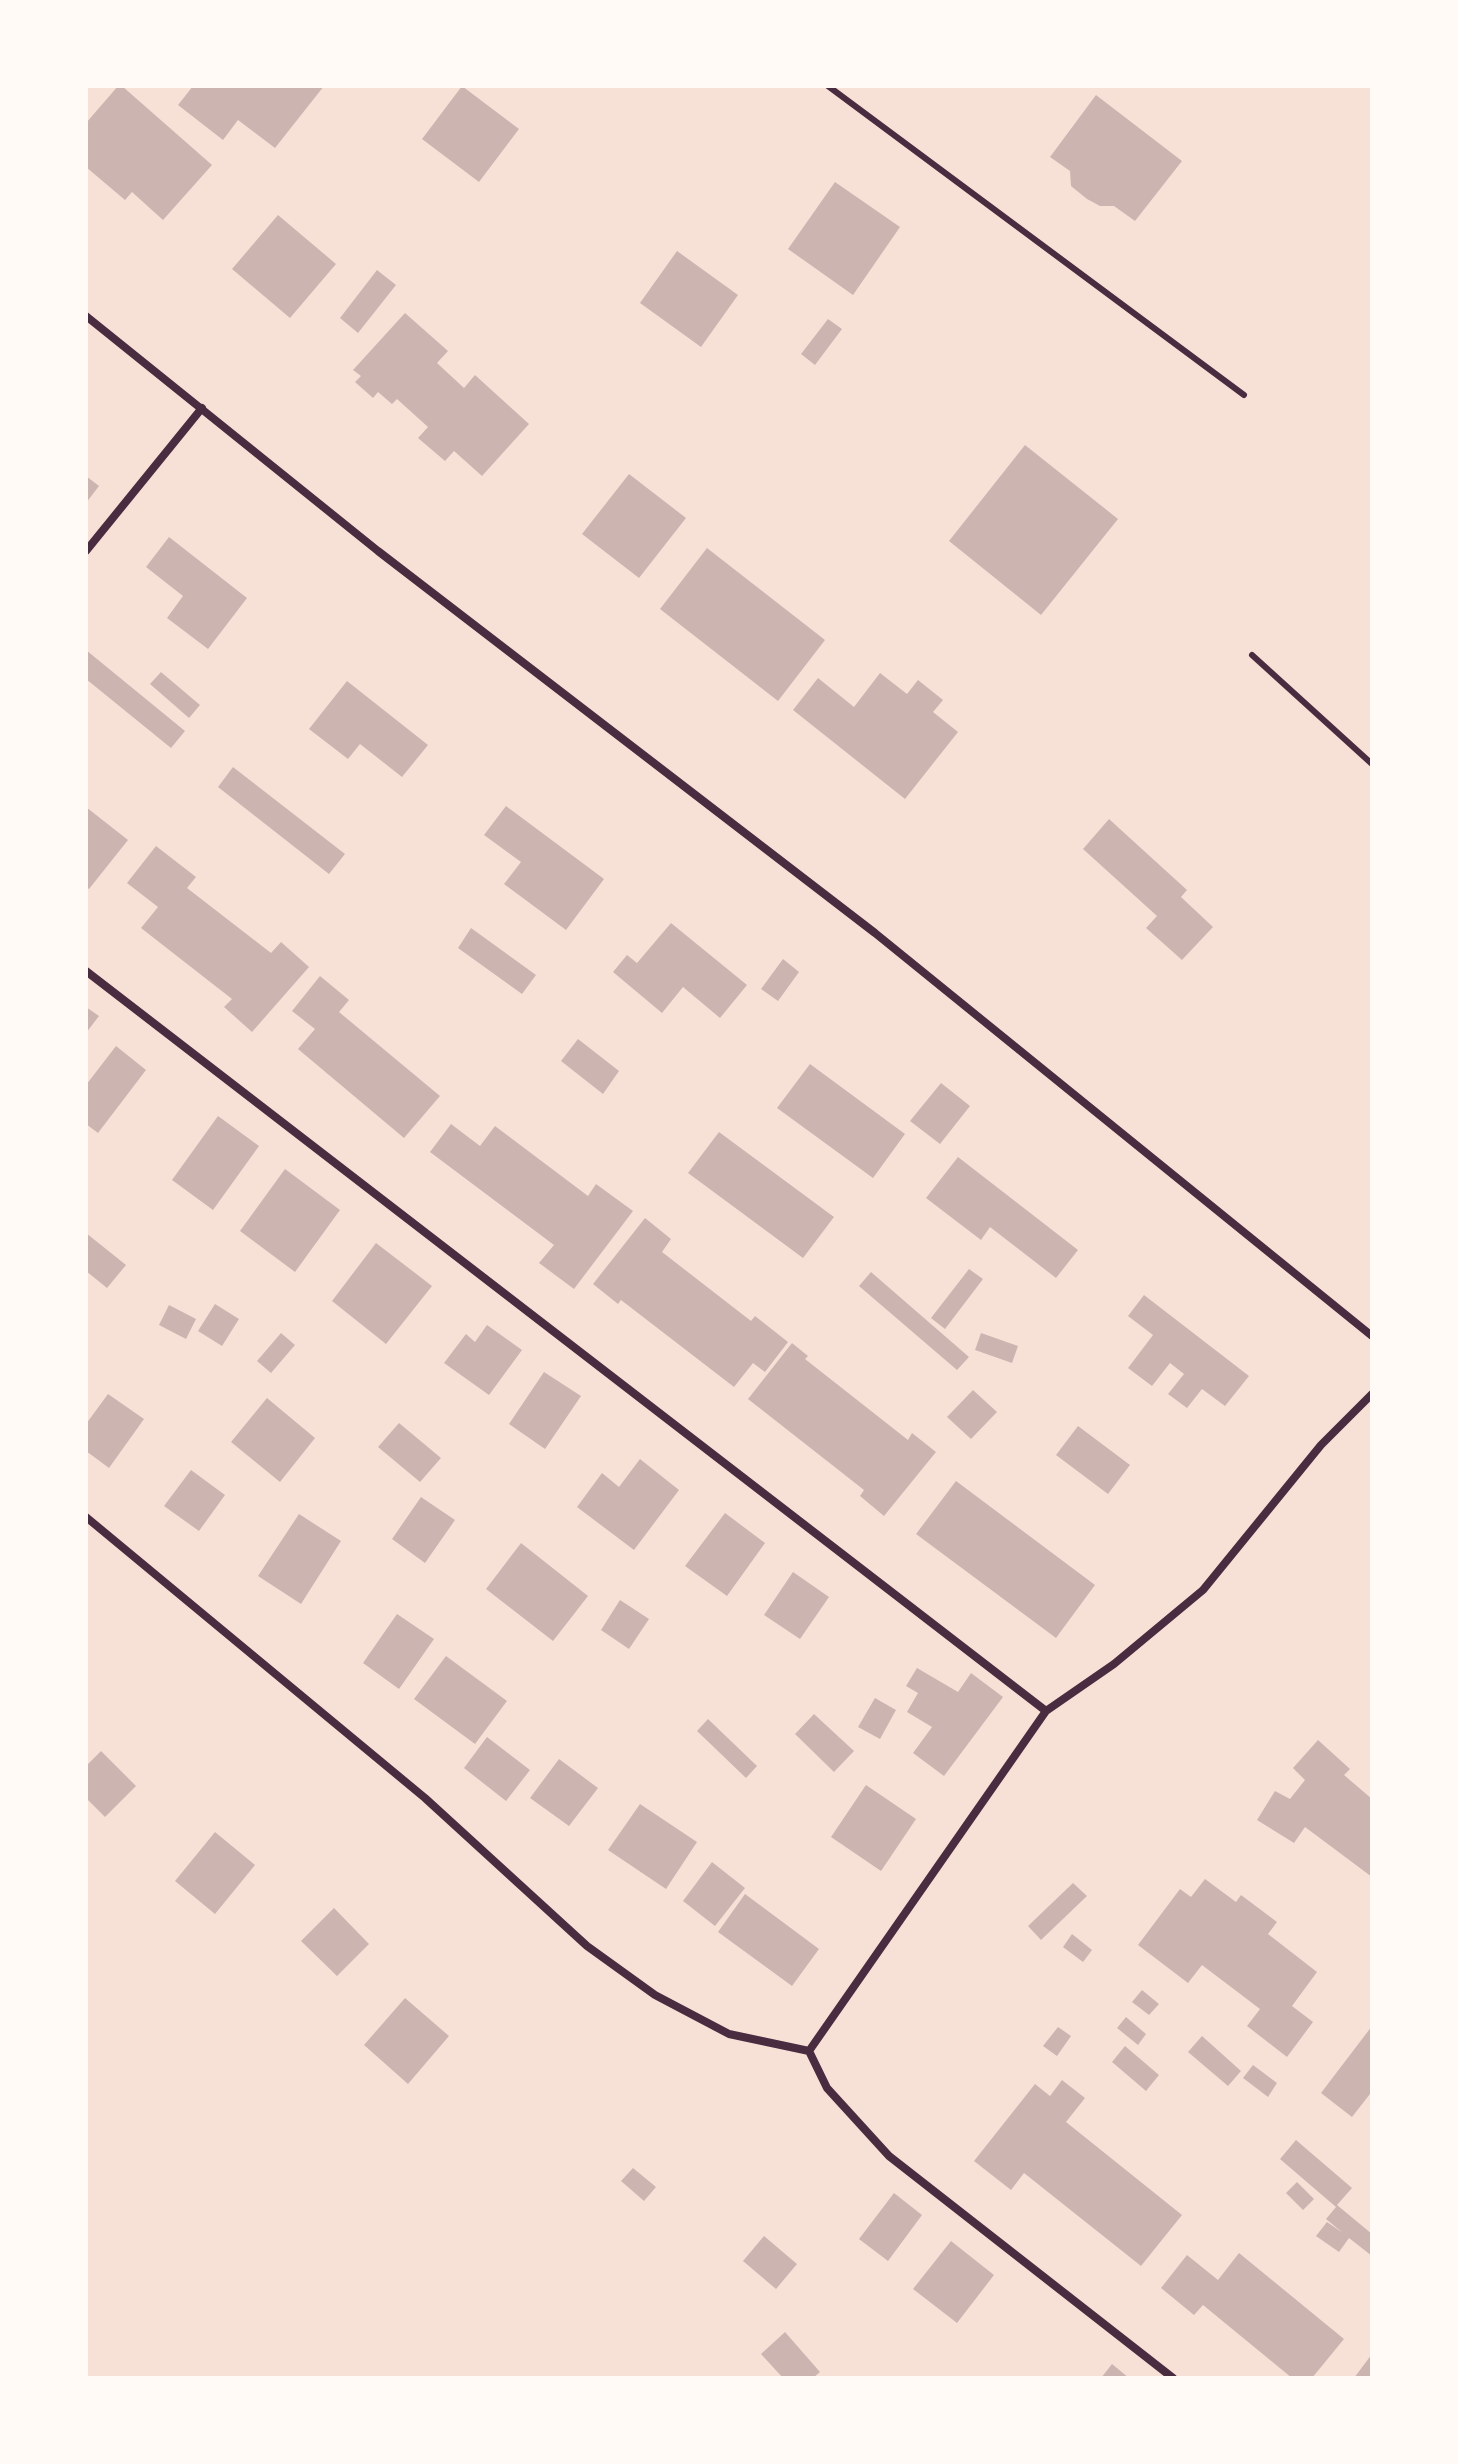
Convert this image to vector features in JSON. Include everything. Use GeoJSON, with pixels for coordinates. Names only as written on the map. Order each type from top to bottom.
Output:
{"type":"FeatureCollection","features":[{"type":"Feature","properties":{"kind":"street"},"geometry":{"type":"LineString","coordinates":[[86,316],[378,551],[875,933],[1372,1336]]}},
{"type":"Feature","properties":{"kind":"street"},"geometry":{"type":"LineString","coordinates":[[86,551],[202,408]]}},
{"type":"Feature","properties":{"kind":"street"},"geometry":{"type":"LineString","coordinates":[[86,971],[1046,1711]]}},
{"type":"Feature","properties":{"kind":"street"},"geometry":{"type":"LineString","coordinates":[[809,2051],[1046,1711],[1114,1664],[1203,1590],[1321,1445],[1372,1394]]}},
{"type":"Feature","properties":{"kind":"street"},"geometry":{"type":"LineString","coordinates":[[86,1517],[425,1798],[587,1946],[655,1995],[729,2034],[809,2051]]}},
{"type":"Feature","properties":{"kind":"street"},"geometry":{"type":"LineString","coordinates":[[809,2051],[827,2088],[889,2156],[1173,2378]]}},
{"type":"Feature","properties":{"kind":"lane"},"geometry":{"type":"LineString","coordinates":[[828,86],[1244,395]]}},
{"type":"Feature","properties":{"kind":"lane"},"geometry":{"type":"LineString","coordinates":[[1252,655],[1372,764]]}},
{"type":"Feature","properties":{"kind":"building"},"geometry":{"type":"Polygon","coordinates":[[[118,86],[122,86],[212,165],[163,220],[132,192],[125,200],[86,167],[86,123],[118,86]]]}},
{"type":"Feature","properties":{"kind":"building"},"geometry":{"type":"Polygon","coordinates":[[[193,86],[324,86],[275,148],[238,120],[223,140],[178,105],[193,86]]]}},
{"type":"Feature","properties":{"kind":"building"},"geometry":{"type":"Polygon","coordinates":[[[462,86],[519,129],[479,182],[422,139],[462,86]]]}},
{"type":"Feature","properties":{"kind":"building"},"geometry":{"type":"Polygon","coordinates":[[[1096,95],[1182,161],[1135,221],[1114,206],[1100,206],[1087,199],[1071,186],[1070,171],[1050,157],[1096,95]]]}},
{"type":"Feature","properties":{"kind":"building"},"geometry":{"type":"Polygon","coordinates":[[[835,182],[900,227],[853,295],[788,249],[835,182]]]}},
{"type":"Feature","properties":{"kind":"building"},"geometry":{"type":"Polygon","coordinates":[[[278,215],[336,264],[290,318],[232,269],[278,215]]]}},
{"type":"Feature","properties":{"kind":"building"},"geometry":{"type":"Polygon","coordinates":[[[677,251],[738,295],[701,347],[640,303],[677,251]]]}},
{"type":"Feature","properties":{"kind":"building"},"geometry":{"type":"Polygon","coordinates":[[[377,270],[396,285],[358,333],[340,318],[377,270]]]}},
{"type":"Feature","properties":{"kind":"building"},"geometry":{"type":"Polygon","coordinates":[[[405,313],[448,351],[437,363],[464,388],[475,375],[529,424],[482,476],[454,451],[445,461],[418,438],[428,427],[397,399],[392,404],[378,392],[373,398],[355,382],[361,376],[353,370],[405,313]]]}},
{"type":"Feature","properties":{"kind":"building"},"geometry":{"type":"Polygon","coordinates":[[[828,319],[842,329],[815,365],[801,354],[828,319]]]}},
{"type":"Feature","properties":{"kind":"building"},"geometry":{"type":"Polygon","coordinates":[[[1025,445],[1118,519],[1041,615],[949,541],[1025,445]]]}},
{"type":"Feature","properties":{"kind":"building"},"geometry":{"type":"Polygon","coordinates":[[[629,474],[686,518],[639,578],[582,534],[629,474]]]}},
{"type":"Feature","properties":{"kind":"building"},"geometry":{"type":"Polygon","coordinates":[[[86,476],[99,486],[86,503],[86,476]]]}},
{"type":"Feature","properties":{"kind":"building"},"geometry":{"type":"Polygon","coordinates":[[[169,537],[247,598],[208,649],[167,618],[183,596],[146,567],[169,537]]]}},
{"type":"Feature","properties":{"kind":"building"},"geometry":{"type":"Polygon","coordinates":[[[707,548],[825,640],[778,701],[660,609],[707,548]]]}},
{"type":"Feature","properties":{"kind":"building"},"geometry":{"type":"Polygon","coordinates":[[[86,650],[185,731],[171,748],[86,679],[86,650]]]}},
{"type":"Feature","properties":{"kind":"building"},"geometry":{"type":"Polygon","coordinates":[[[161,672],[200,705],[189,718],[150,684],[161,672]]]}},
{"type":"Feature","properties":{"kind":"building"},"geometry":{"type":"Polygon","coordinates":[[[880,673],[907,694],[918,680],[943,700],[933,712],[958,732],[905,799],[793,710],[818,678],[854,707],[880,673]]]}},
{"type":"Feature","properties":{"kind":"building"},"geometry":{"type":"Polygon","coordinates":[[[347,681],[428,745],[402,777],[360,744],[348,759],[309,729],[347,681]]]}},
{"type":"Feature","properties":{"kind":"building"},"geometry":{"type":"Polygon","coordinates":[[[233,767],[345,854],[329,874],[218,787],[233,767]]]}},
{"type":"Feature","properties":{"kind":"building"},"geometry":{"type":"Polygon","coordinates":[[[506,806],[604,879],[566,930],[504,884],[521,862],[484,835],[506,806]]]}},
{"type":"Feature","properties":{"kind":"building"},"geometry":{"type":"Polygon","coordinates":[[[86,807],[128,840],[89,889],[86,887],[86,807]]]}},
{"type":"Feature","properties":{"kind":"building"},"geometry":{"type":"Polygon","coordinates":[[[1109,819],[1187,890],[1181,897],[1213,927],[1182,960],[1146,928],[1157,916],[1083,849],[1109,819]]]}},
{"type":"Feature","properties":{"kind":"building"},"geometry":{"type":"Polygon","coordinates":[[[156,846],[196,877],[187,888],[271,953],[281,942],[309,967],[252,1032],[224,1007],[232,999],[141,928],[158,907],[127,883],[156,846]]]}},
{"type":"Feature","properties":{"kind":"building"},"geometry":{"type":"Polygon","coordinates":[[[671,923],[747,985],[720,1018],[683,987],[662,1013],[613,972],[627,955],[637,963],[671,923]]]}},
{"type":"Feature","properties":{"kind":"building"},"geometry":{"type":"Polygon","coordinates":[[[471,928],[536,975],[522,994],[458,948],[471,928]]]}},
{"type":"Feature","properties":{"kind":"building"},"geometry":{"type":"Polygon","coordinates":[[[783,959],[799,972],[778,1001],[761,989],[783,959]]]}},
{"type":"Feature","properties":{"kind":"building"},"geometry":{"type":"Polygon","coordinates":[[[320,976],[349,1000],[339,1012],[440,1096],[404,1138],[298,1049],[315,1029],[292,1011],[320,976]]]}},
{"type":"Feature","properties":{"kind":"building"},"geometry":{"type":"Polygon","coordinates":[[[86,1007],[99,1016],[86,1033],[86,1007]]]}},
{"type":"Feature","properties":{"kind":"building"},"geometry":{"type":"Polygon","coordinates":[[[578,1039],[619,1071],[603,1094],[561,1061],[578,1039]]]}},
{"type":"Feature","properties":{"kind":"building"},"geometry":{"type":"Polygon","coordinates":[[[116,1046],[146,1070],[98,1133],[86,1124],[86,1085],[116,1046]]]}},
{"type":"Feature","properties":{"kind":"building"},"geometry":{"type":"Polygon","coordinates":[[[810,1064],[905,1134],[873,1178],[777,1108],[810,1064]]]}},
{"type":"Feature","properties":{"kind":"building"},"geometry":{"type":"Polygon","coordinates":[[[941,1083],[970,1106],[940,1144],[910,1121],[941,1083]]]}},
{"type":"Feature","properties":{"kind":"building"},"geometry":{"type":"Polygon","coordinates":[[[218,1116],[259,1146],[213,1210],[172,1180],[218,1116]]]}},
{"type":"Feature","properties":{"kind":"building"},"geometry":{"type":"Polygon","coordinates":[[[451,1124],[480,1146],[495,1126],[588,1196],[596,1184],[633,1211],[574,1289],[539,1263],[554,1245],[430,1152],[451,1124]]]}},
{"type":"Feature","properties":{"kind":"building"},"geometry":{"type":"Polygon","coordinates":[[[719,1132],[834,1217],[803,1258],[688,1173],[719,1132]]]}},
{"type":"Feature","properties":{"kind":"building"},"geometry":{"type":"Polygon","coordinates":[[[958,1157],[1078,1250],[1056,1278],[990,1227],[981,1240],[926,1198],[958,1157]]]}},
{"type":"Feature","properties":{"kind":"building"},"geometry":{"type":"Polygon","coordinates":[[[285,1169],[340,1210],[295,1272],[240,1231],[285,1169]]]}},
{"type":"Feature","properties":{"kind":"building"},"geometry":{"type":"Polygon","coordinates":[[[645,1218],[671,1239],[662,1252],[751,1321],[755,1316],[788,1342],[765,1372],[753,1363],[734,1387],[621,1300],[618,1304],[593,1284],[645,1218]]]}},
{"type":"Feature","properties":{"kind":"building"},"geometry":{"type":"Polygon","coordinates":[[[86,1233],[126,1265],[107,1288],[86,1271],[86,1233]]]}},
{"type":"Feature","properties":{"kind":"building"},"geometry":{"type":"Polygon","coordinates":[[[376,1243],[432,1286],[386,1344],[332,1301],[376,1243]]]}},
{"type":"Feature","properties":{"kind":"building"},"geometry":{"type":"Polygon","coordinates":[[[969,1269],[983,1279],[945,1329],[931,1318],[969,1269]]]}},
{"type":"Feature","properties":{"kind":"building"},"geometry":{"type":"Polygon","coordinates":[[[871,1272],[969,1357],[957,1370],[859,1286],[871,1272]]]}},
{"type":"Feature","properties":{"kind":"building"},"geometry":{"type":"Polygon","coordinates":[[[1144,1295],[1249,1376],[1225,1406],[1202,1389],[1187,1408],[1168,1394],[1184,1374],[1170,1363],[1152,1386],[1128,1368],[1153,1335],[1128,1316],[1144,1295]]]}},
{"type":"Feature","properties":{"kind":"building"},"geometry":{"type":"Polygon","coordinates":[[[215,1304],[239,1319],[222,1346],[198,1331],[215,1304]]]}},
{"type":"Feature","properties":{"kind":"building"},"geometry":{"type":"Polygon","coordinates":[[[169,1305],[196,1319],[186,1339],[159,1325],[169,1305]]]}},
{"type":"Feature","properties":{"kind":"building"},"geometry":{"type":"Polygon","coordinates":[[[487,1325],[522,1350],[489,1395],[444,1363],[466,1334],[475,1342],[487,1325]]]}},
{"type":"Feature","properties":{"kind":"building"},"geometry":{"type":"Polygon","coordinates":[[[281,1333],[295,1345],[271,1373],[257,1361],[281,1333]]]}},
{"type":"Feature","properties":{"kind":"building"},"geometry":{"type":"Polygon","coordinates":[[[981,1333],[1018,1346],[1012,1363],[975,1350],[981,1333]]]}},
{"type":"Feature","properties":{"kind":"building"},"geometry":{"type":"Polygon","coordinates":[[[792,1343],[808,1356],[805,1359],[908,1440],[912,1433],[936,1452],[884,1516],[860,1496],[864,1490],[748,1399],[792,1343]]]}},
{"type":"Feature","properties":{"kind":"building"},"geometry":{"type":"Polygon","coordinates":[[[544,1372],[581,1396],[545,1449],[509,1424],[544,1372]]]}},
{"type":"Feature","properties":{"kind":"building"},"geometry":{"type":"Polygon","coordinates":[[[973,1390],[997,1412],[971,1439],[947,1417],[973,1390]]]}},
{"type":"Feature","properties":{"kind":"building"},"geometry":{"type":"Polygon","coordinates":[[[108,1394],[144,1419],[109,1468],[86,1451],[86,1424],[108,1394]]]}},
{"type":"Feature","properties":{"kind":"building"},"geometry":{"type":"Polygon","coordinates":[[[267,1398],[315,1438],[280,1482],[231,1442],[267,1398]]]}},
{"type":"Feature","properties":{"kind":"building"},"geometry":{"type":"Polygon","coordinates":[[[399,1423],[441,1458],[420,1482],[378,1447],[399,1423]]]}},
{"type":"Feature","properties":{"kind":"building"},"geometry":{"type":"Polygon","coordinates":[[[1078,1426],[1130,1465],[1108,1494],[1056,1455],[1078,1426]]]}},
{"type":"Feature","properties":{"kind":"building"},"geometry":{"type":"Polygon","coordinates":[[[640,1459],[679,1490],[634,1550],[577,1507],[602,1473],[619,1487],[640,1459]]]}},
{"type":"Feature","properties":{"kind":"building"},"geometry":{"type":"Polygon","coordinates":[[[191,1470],[225,1495],[199,1531],[164,1506],[191,1470]]]}},
{"type":"Feature","properties":{"kind":"building"},"geometry":{"type":"Polygon","coordinates":[[[956,1481],[1095,1585],[1056,1638],[916,1534],[956,1481]]]}},
{"type":"Feature","properties":{"kind":"building"},"geometry":{"type":"Polygon","coordinates":[[[421,1497],[455,1520],[425,1563],[392,1539],[421,1497]]]}},
{"type":"Feature","properties":{"kind":"building"},"geometry":{"type":"Polygon","coordinates":[[[725,1513],[765,1543],[727,1596],[685,1566],[725,1513]]]}},
{"type":"Feature","properties":{"kind":"building"},"geometry":{"type":"Polygon","coordinates":[[[299,1514],[341,1541],[301,1604],[258,1576],[299,1514]]]}},
{"type":"Feature","properties":{"kind":"building"},"geometry":{"type":"Polygon","coordinates":[[[521,1543],[588,1596],[553,1641],[486,1589],[521,1543]]]}},
{"type":"Feature","properties":{"kind":"building"},"geometry":{"type":"Polygon","coordinates":[[[793,1572],[829,1597],[800,1639],[764,1615],[793,1572]]]}},
{"type":"Feature","properties":{"kind":"building"},"geometry":{"type":"Polygon","coordinates":[[[620,1600],[649,1619],[629,1649],[601,1630],[620,1600]]]}},
{"type":"Feature","properties":{"kind":"building"},"geometry":{"type":"Polygon","coordinates":[[[397,1614],[434,1639],[399,1689],[363,1663],[397,1614]]]}},
{"type":"Feature","properties":{"kind":"building"},"geometry":{"type":"Polygon","coordinates":[[[446,1656],[507,1701],[475,1744],[414,1699],[446,1656]]]}},
{"type":"Feature","properties":{"kind":"building"},"geometry":{"type":"Polygon","coordinates":[[[917,1668],[958,1692],[971,1673],[1003,1697],[944,1776],[913,1753],[932,1727],[907,1712],[918,1693],[906,1686],[917,1668]]]}},
{"type":"Feature","properties":{"kind":"building"},"geometry":{"type":"Polygon","coordinates":[[[875,1698],[896,1710],[880,1739],[858,1727],[875,1698]]]}},
{"type":"Feature","properties":{"kind":"building"},"geometry":{"type":"Polygon","coordinates":[[[814,1714],[854,1751],[834,1772],[795,1734],[814,1714]]]}},
{"type":"Feature","properties":{"kind":"building"},"geometry":{"type":"Polygon","coordinates":[[[708,1719],[757,1766],[746,1778],[697,1731],[708,1719]]]}},
{"type":"Feature","properties":{"kind":"building"},"geometry":{"type":"Polygon","coordinates":[[[487,1737],[530,1770],[506,1801],[464,1768],[487,1737]]]}},
{"type":"Feature","properties":{"kind":"building"},"geometry":{"type":"Polygon","coordinates":[[[1318,1740],[1350,1769],[1344,1775],[1372,1799],[1372,1877],[1305,1827],[1294,1843],[1257,1820],[1275,1791],[1290,1799],[1305,1780],[1293,1768],[1318,1740]]]}},
{"type":"Feature","properties":{"kind":"building"},"geometry":{"type":"Polygon","coordinates":[[[101,1751],[136,1786],[105,1817],[86,1798],[86,1766],[101,1751]]]}},
{"type":"Feature","properties":{"kind":"building"},"geometry":{"type":"Polygon","coordinates":[[[559,1759],[598,1788],[569,1826],[530,1798],[559,1759]]]}},
{"type":"Feature","properties":{"kind":"building"},"geometry":{"type":"Polygon","coordinates":[[[866,1785],[916,1819],[881,1871],[831,1837],[866,1785]]]}},
{"type":"Feature","properties":{"kind":"building"},"geometry":{"type":"Polygon","coordinates":[[[640,1804],[697,1842],[666,1889],[608,1850],[640,1804]]]}},
{"type":"Feature","properties":{"kind":"building"},"geometry":{"type":"Polygon","coordinates":[[[215,1832],[255,1865],[215,1914],[175,1881],[215,1832]]]}},
{"type":"Feature","properties":{"kind":"building"},"geometry":{"type":"Polygon","coordinates":[[[712,1862],[745,1888],[715,1926],[683,1901],[712,1862]]]}},
{"type":"Feature","properties":{"kind":"building"},"geometry":{"type":"Polygon","coordinates":[[[1205,1879],[1236,1902],[1241,1895],[1277,1922],[1268,1934],[1317,1972],[1292,2006],[1313,2022],[1287,2057],[1247,2026],[1260,2009],[1202,1965],[1188,1983],[1138,1945],[1180,1889],[1191,1897],[1205,1879]]]}},
{"type":"Feature","properties":{"kind":"building"},"geometry":{"type":"Polygon","coordinates":[[[1073,1883],[1087,1896],[1041,1940],[1028,1926],[1073,1883]]]}},
{"type":"Feature","properties":{"kind":"building"},"geometry":{"type":"Polygon","coordinates":[[[745,1894],[819,1949],[792,1986],[718,1932],[745,1894]]]}},
{"type":"Feature","properties":{"kind":"building"},"geometry":{"type":"Polygon","coordinates":[[[334,1908],[369,1944],[337,1976],[301,1941],[334,1908]]]}},
{"type":"Feature","properties":{"kind":"building"},"geometry":{"type":"Polygon","coordinates":[[[1072,1934],[1092,1950],[1083,1962],[1063,1947],[1072,1934]]]}},
{"type":"Feature","properties":{"kind":"building"},"geometry":{"type":"Polygon","coordinates":[[[1142,1990],[1159,2004],[1149,2015],[1132,2002],[1142,1990]]]}},
{"type":"Feature","properties":{"kind":"building"},"geometry":{"type":"Polygon","coordinates":[[[405,1998],[449,2036],[408,2084],[364,2045],[405,1998]]]}},
{"type":"Feature","properties":{"kind":"building"},"geometry":{"type":"Polygon","coordinates":[[[1126,2017],[1146,2034],[1138,2045],[1117,2028],[1126,2017]]]}},
{"type":"Feature","properties":{"kind":"building"},"geometry":{"type":"Polygon","coordinates":[[[1372,2026],[1372,2095],[1352,2117],[1321,2093],[1372,2026]]]}},
{"type":"Feature","properties":{"kind":"building"},"geometry":{"type":"Polygon","coordinates":[[[1058,2027],[1071,2036],[1057,2056],[1043,2046],[1058,2027]]]}},
{"type":"Feature","properties":{"kind":"building"},"geometry":{"type":"Polygon","coordinates":[[[1202,2036],[1241,2071],[1228,2086],[1188,2052],[1202,2036]]]}},
{"type":"Feature","properties":{"kind":"building"},"geometry":{"type":"Polygon","coordinates":[[[1125,2046],[1159,2075],[1146,2091],[1112,2062],[1125,2046]]]}},
{"type":"Feature","properties":{"kind":"building"},"geometry":{"type":"Polygon","coordinates":[[[1253,2065],[1277,2083],[1268,2097],[1243,2078],[1253,2065]]]}},
{"type":"Feature","properties":{"kind":"building"},"geometry":{"type":"Polygon","coordinates":[[[1062,2080],[1085,2098],[1066,2122],[1182,2215],[1141,2266],[1024,2173],[1011,2190],[974,2161],[1035,2084],[1050,2096],[1062,2080]]]}},
{"type":"Feature","properties":{"kind":"building"},"geometry":{"type":"Polygon","coordinates":[[[1296,2140],[1352,2188],[1337,2205],[1372,2234],[1372,2256],[1349,2238],[1339,2252],[1316,2236],[1327,2222],[1343,2233],[1326,2219],[1336,2207],[1280,2159],[1296,2140]]]}},
{"type":"Feature","properties":{"kind":"building"},"geometry":{"type":"Polygon","coordinates":[[[633,2168],[656,2187],[644,2201],[621,2181],[633,2168]]]}},
{"type":"Feature","properties":{"kind":"building"},"geometry":{"type":"Polygon","coordinates":[[[1297,2182],[1314,2199],[1303,2210],[1286,2193],[1297,2182]]]}},
{"type":"Feature","properties":{"kind":"building"},"geometry":{"type":"Polygon","coordinates":[[[894,2193],[922,2215],[888,2261],[859,2239],[894,2193]]]}},
{"type":"Feature","properties":{"kind":"building"},"geometry":{"type":"Polygon","coordinates":[[[764,2236],[797,2264],[776,2289],[743,2261],[764,2236]]]}},
{"type":"Feature","properties":{"kind":"building"},"geometry":{"type":"Polygon","coordinates":[[[951,2241],[994,2275],[957,2323],[913,2289],[951,2241]]]}},
{"type":"Feature","properties":{"kind":"building"},"geometry":{"type":"Polygon","coordinates":[[[1239,2253],[1344,2339],[1312,2378],[1292,2378],[1203,2305],[1194,2315],[1161,2288],[1187,2255],[1218,2280],[1239,2253]]]}},
{"type":"Feature","properties":{"kind":"building"},"geometry":{"type":"Polygon","coordinates":[[[785,2332],[820,2372],[813,2378],[783,2378],[761,2354],[785,2332]]]}},
{"type":"Feature","properties":{"kind":"building"},"geometry":{"type":"Polygon","coordinates":[[[1372,2354],[1372,2378],[1354,2378],[1372,2354]]]}},
{"type":"Feature","properties":{"kind":"building"},"geometry":{"type":"Polygon","coordinates":[[[1112,2364],[1129,2378],[1101,2378],[1112,2364]]]}}]}
